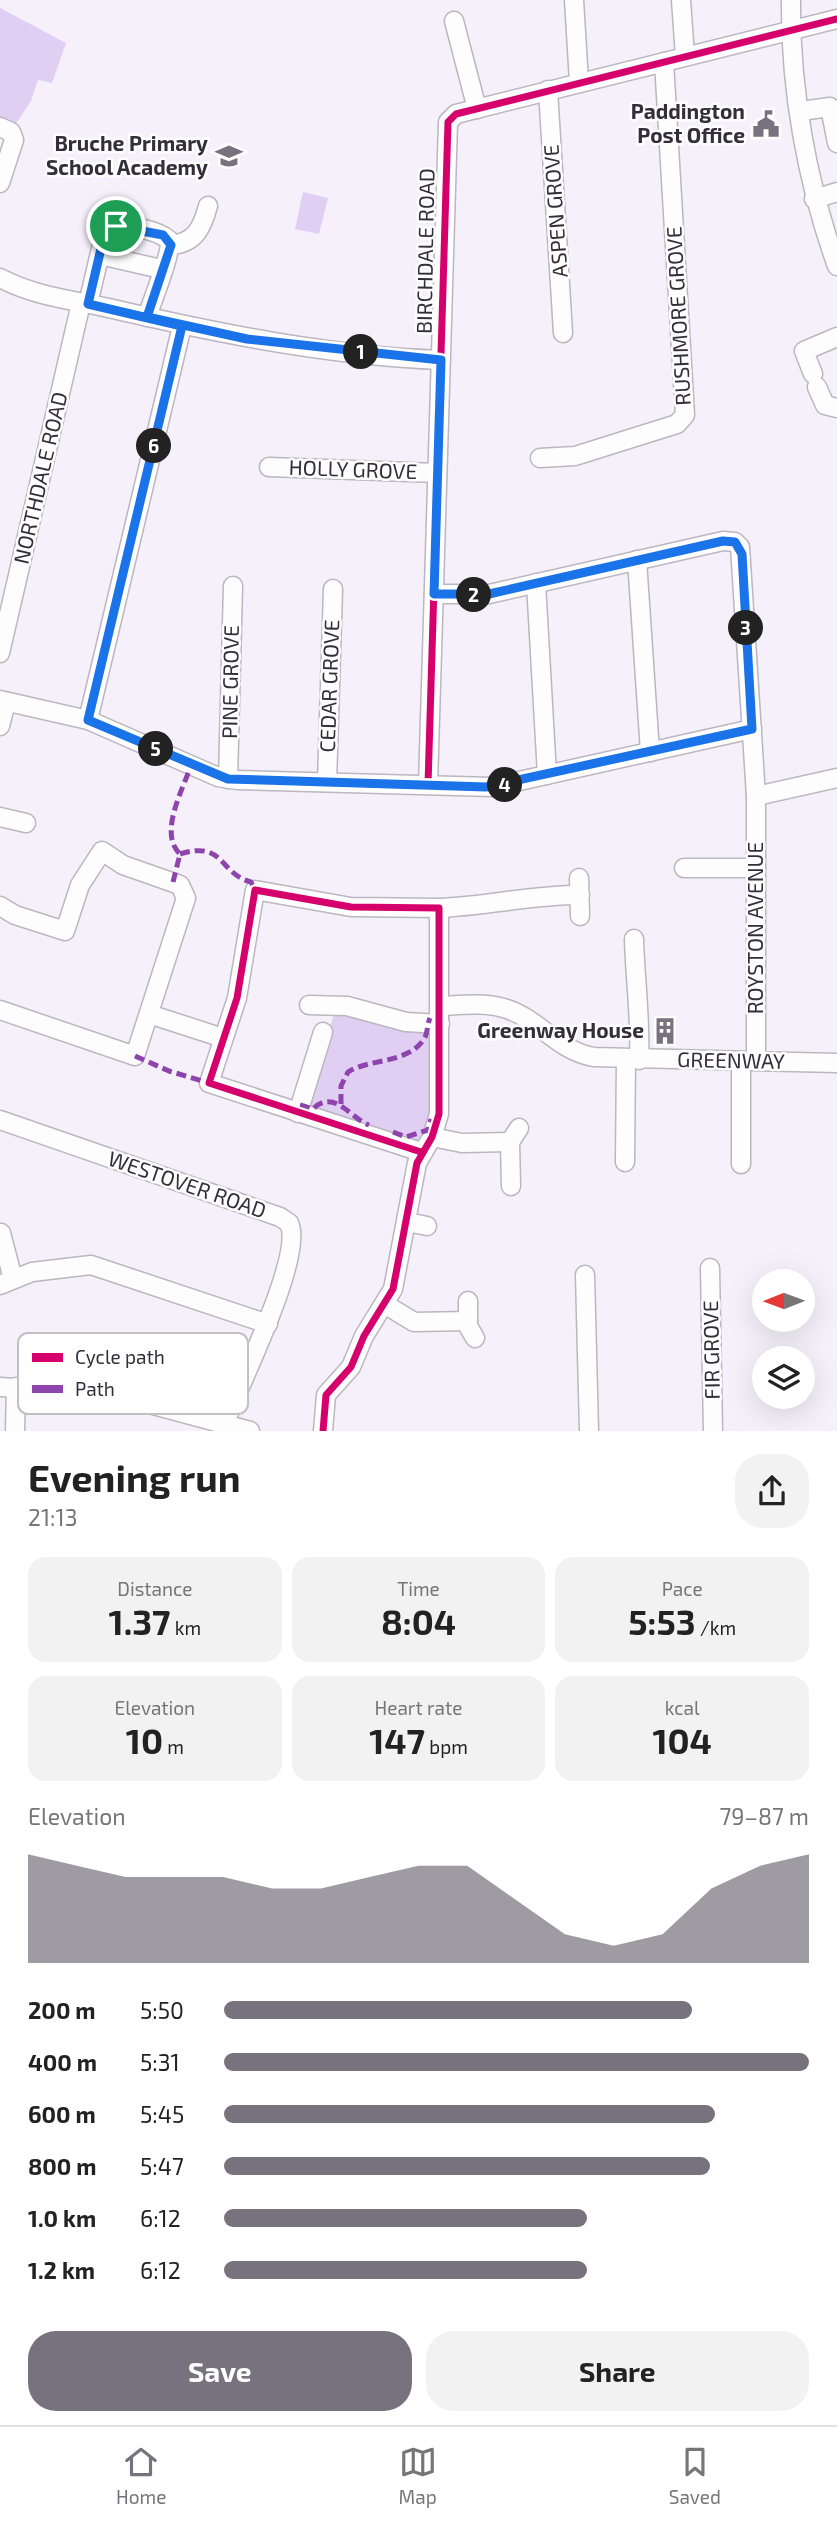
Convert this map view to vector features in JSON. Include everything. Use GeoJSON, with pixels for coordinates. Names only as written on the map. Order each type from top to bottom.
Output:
{"type":"FeatureCollection","features":[{"type":"Feature","properties":{"kind":"street"},"geometry":{"type":"LineString","coordinates":[[574,0],[579,82]]}},
{"type":"Feature","properties":{"kind":"street"},"geometry":{"type":"LineString","coordinates":[[681,0],[685,56]]}},
{"type":"Feature","properties":{"kind":"street"},"geometry":{"type":"LineString","coordinates":[[791,0],[791,30],[814,199],[832,238],[837,266]]}},
{"type":"Feature","properties":{"kind":"street","name":"BIRCHDALE ROAD"},"geometry":{"type":"LineString","coordinates":[[428,785],[446,128],[456,114],[477,108],[837,19]]}},
{"type":"Feature","properties":{"kind":"street"},"geometry":{"type":"LineString","coordinates":[[454,21],[477,108]]}},
{"type":"Feature","properties":{"kind":"street","name":"RUSHMORE GROVE"},"geometry":{"type":"LineString","coordinates":[[540,458],[575,456],[677,424],[685,415],[664,62]]}},
{"type":"Feature","properties":{"kind":"street","name":"ASPEN GROVE"},"geometry":{"type":"LineString","coordinates":[[548,90],[564,333]]}},
{"type":"Feature","properties":{"kind":"street"},"geometry":{"type":"LineString","coordinates":[[801,111],[834,107],[837,143]]}},
{"type":"Feature","properties":{"kind":"street"},"geometry":{"type":"LineString","coordinates":[[0,127],[11,132],[14,140],[0,183]]}},
{"type":"Feature","properties":{"kind":"street"},"geometry":{"type":"LineString","coordinates":[[814,199],[837,192]]}},
{"type":"Feature","properties":{"kind":"street"},"geometry":{"type":"LineString","coordinates":[[147,317],[161,270],[171,253],[171,245],[184,243],[198,233],[208,206]]}},
{"type":"Feature","properties":{"kind":"street","name":"NORTHDALE ROAD"},"geometry":{"type":"LineString","coordinates":[[0,653],[85,303],[107,233],[116,226],[163,235],[171,245]]}},
{"type":"Feature","properties":{"kind":"street"},"geometry":{"type":"LineString","coordinates":[[100,256],[161,270]]}},
{"type":"Feature","properties":{"kind":"street"},"geometry":{"type":"LineString","coordinates":[[0,278],[24,290],[247,339],[441,360]]}},
{"type":"Feature","properties":{"kind":"street"},"geometry":{"type":"LineString","coordinates":[[88,720],[182,326]]}},
{"type":"Feature","properties":{"kind":"street"},"geometry":{"type":"LineString","coordinates":[[837,337],[804,352],[825,405],[837,408]]}},
{"type":"Feature","properties":{"kind":"street","name":"HOLLY GROVE"},"geometry":{"type":"LineString","coordinates":[[269,467],[437,473]]}},
{"type":"Feature","properties":{"kind":"street","name":"ROYSTON AVENUE"},"geometry":{"type":"LineString","coordinates":[[637,560],[723,541],[735,542],[740,547],[756,796],[749,1061],[741,1164]]}},
{"type":"Feature","properties":{"kind":"street"},"geometry":{"type":"LineString","coordinates":[[434,594],[489,594],[637,560],[650,752]]}},
{"type":"Feature","properties":{"kind":"street"},"geometry":{"type":"LineString","coordinates":[[536,583],[547,775]]}},
{"type":"Feature","properties":{"kind":"street","name":"PINE GROVE"},"geometry":{"type":"LineString","coordinates":[[228,779],[233,586]]}},
{"type":"Feature","properties":{"kind":"street","name":"CEDAR GROVE"},"geometry":{"type":"LineString","coordinates":[[327,782],[333,589]]}},
{"type":"Feature","properties":{"kind":"street"},"geometry":{"type":"LineString","coordinates":[[0,726],[3,701],[88,720],[228,779],[492,787],[752,729]]}},
{"type":"Feature","properties":{"kind":"street"},"geometry":{"type":"LineString","coordinates":[[756,796],[837,778]]}},
{"type":"Feature","properties":{"kind":"street"},"geometry":{"type":"LineString","coordinates":[[0,817],[26,823]]}},
{"type":"Feature","properties":{"kind":"street"},"geometry":{"type":"LineString","coordinates":[[0,906],[15,915],[65,931],[80,885],[102,851],[123,865],[180,885],[186,898],[135,1055],[0,1010]]}},
{"type":"Feature","properties":{"kind":"street"},"geometry":{"type":"LineString","coordinates":[[684,868],[756,868]]}},
{"type":"Feature","properties":{"kind":"street"},"geometry":{"type":"LineString","coordinates":[[421,1152],[209,1083],[240,983],[255,890],[351,907],[439,908],[481,906],[580,887],[580,916]]}},
{"type":"Feature","properties":{"kind":"street"},"geometry":{"type":"LineString","coordinates":[[323,1431],[326,1395],[351,1367],[364,1336],[386,1305],[393,1289],[421,1152],[432,1137],[440,1106],[439,908]]}},
{"type":"Feature","properties":{"kind":"street"},"geometry":{"type":"LineString","coordinates":[[625,1162],[633,1059],[640,1026],[643,959],[634,939]]}},
{"type":"Feature","properties":{"kind":"street","name":"GREENWAY"},"geometry":{"type":"LineString","coordinates":[[309,1005],[347,1006],[406,1022],[478,1004],[506,1008],[531,1021],[571,1051],[594,1057],[837,1063]]}},
{"type":"Feature","properties":{"kind":"street"},"geometry":{"type":"LineString","coordinates":[[149,1014],[223,1038]]}},
{"type":"Feature","properties":{"kind":"street"},"geometry":{"type":"LineString","coordinates":[[298,1113],[323,1032]]}},
{"type":"Feature","properties":{"kind":"street","name":"WESTOVER ROAD"},"geometry":{"type":"LineString","coordinates":[[0,1120],[285,1220],[291,1227],[292,1238],[268,1324],[248,1369]]}},
{"type":"Feature","properties":{"kind":"street"},"geometry":{"type":"LineString","coordinates":[[432,1137],[462,1143],[514,1135],[511,1186]]}},
{"type":"Feature","properties":{"kind":"street"},"geometry":{"type":"LineString","coordinates":[[407,1222],[426,1226]]}},
{"type":"Feature","properties":{"kind":"street"},"geometry":{"type":"LineString","coordinates":[[3,1233],[7,1282],[32,1272],[91,1265],[268,1324]]}},
{"type":"Feature","properties":{"kind":"street","name":"FIR GROVE"},"geometry":{"type":"LineString","coordinates":[[710,1268],[713,1431]]}},
{"type":"Feature","properties":{"kind":"street"},"geometry":{"type":"LineString","coordinates":[[585,1275],[589,1431]]}},
{"type":"Feature","properties":{"kind":"street"},"geometry":{"type":"LineString","coordinates":[[386,1305],[414,1322],[471,1330],[468,1301]]}},
{"type":"Feature","properties":{"kind":"street"},"geometry":{"type":"LineString","coordinates":[[8,1387],[15,1431]]}},
{"type":"Feature","properties":{"kind":"street"},"geometry":{"type":"LineString","coordinates":[[187,1414],[250,1431]]}},
{"type":"Feature","properties":{"kind":"street","name":"WESTOVER ROAD"},"geometry":{"type":"LineString","coordinates":[[224,1424],[228,1414]]}},
{"type":"Feature","properties":{"kind":"shaded area"},"geometry":{"type":"Polygon","coordinates":[[[0,8],[66,43],[52,83],[38,80],[31,101],[13,128],[0,122],[0,8]]]}},
{"type":"Feature","properties":{"kind":"shaded area"},"geometry":{"type":"Polygon","coordinates":[[[303,192],[328,198],[319,234],[295,229],[303,192]]]}},
{"type":"Feature","properties":{"kind":"shaded area"},"geometry":{"type":"Polygon","coordinates":[[[335,1011],[432,1032],[435,1100],[424,1139],[418,1142],[304,1109],[335,1011]]]}},
{"type":"Feature","properties":{"kind":"marked path"},"geometry":{"type":"LineString","coordinates":[[173,882],[180,854],[171,835],[172,823],[191,765]]}},
{"type":"Feature","properties":{"kind":"marked path"},"geometry":{"type":"LineString","coordinates":[[180,854],[206,851],[241,878],[251,882],[255,890]]}},
{"type":"Feature","properties":{"kind":"marked path"},"geometry":{"type":"LineString","coordinates":[[341,1104],[341,1086],[348,1072],[408,1053],[424,1039],[430,1018]]}},
{"type":"Feature","properties":{"kind":"marked path"},"geometry":{"type":"LineString","coordinates":[[135,1056],[169,1071],[209,1083]]}},
{"type":"Feature","properties":{"kind":"marked path"},"geometry":{"type":"LineString","coordinates":[[300,1105],[313,1109],[321,1103],[335,1103],[369,1125]]}},
{"type":"Feature","properties":{"kind":"marked path"},"geometry":{"type":"LineString","coordinates":[[393,1132],[406,1137],[428,1130],[431,1119]]}},
{"type":"Feature","properties":{"kind":"cycle path"},"geometry":{"type":"LineString","coordinates":[[428,785],[448,122],[456,114],[837,19]]}},
{"type":"Feature","properties":{"kind":"cycle path"},"geometry":{"type":"LineString","coordinates":[[323,1431],[326,1395],[351,1367],[364,1336],[393,1289],[417,1163],[432,1137],[439,1114],[439,908],[351,907],[255,890],[237,998],[209,1083],[421,1152]]}},
{"type":"Feature","properties":{"kind":"place","name":"Paddington Post Office"},"geometry":{"type":"Point","coordinates":[766,124]}},
{"type":"Feature","properties":{"kind":"place","name":"Bruche Primary School Academy"},"geometry":{"type":"Point","coordinates":[229,156]}},
{"type":"Feature","properties":{"kind":"place","name":"Greenway House"},"geometry":{"type":"Point","coordinates":[665,1031]}},
{"type":"Feature","properties":{"kind":"route"},"geometry":{"type":"LineString","coordinates":[[116,226],[163,235],[171,245],[171,253],[161,270],[147,317],[247,339],[441,360],[434,594],[489,594],[723,541],[735,542],[742,554],[752,729],[486,787],[228,779],[88,720],[182,326],[88,304],[103,240],[111,228],[116,226]]}}]}
